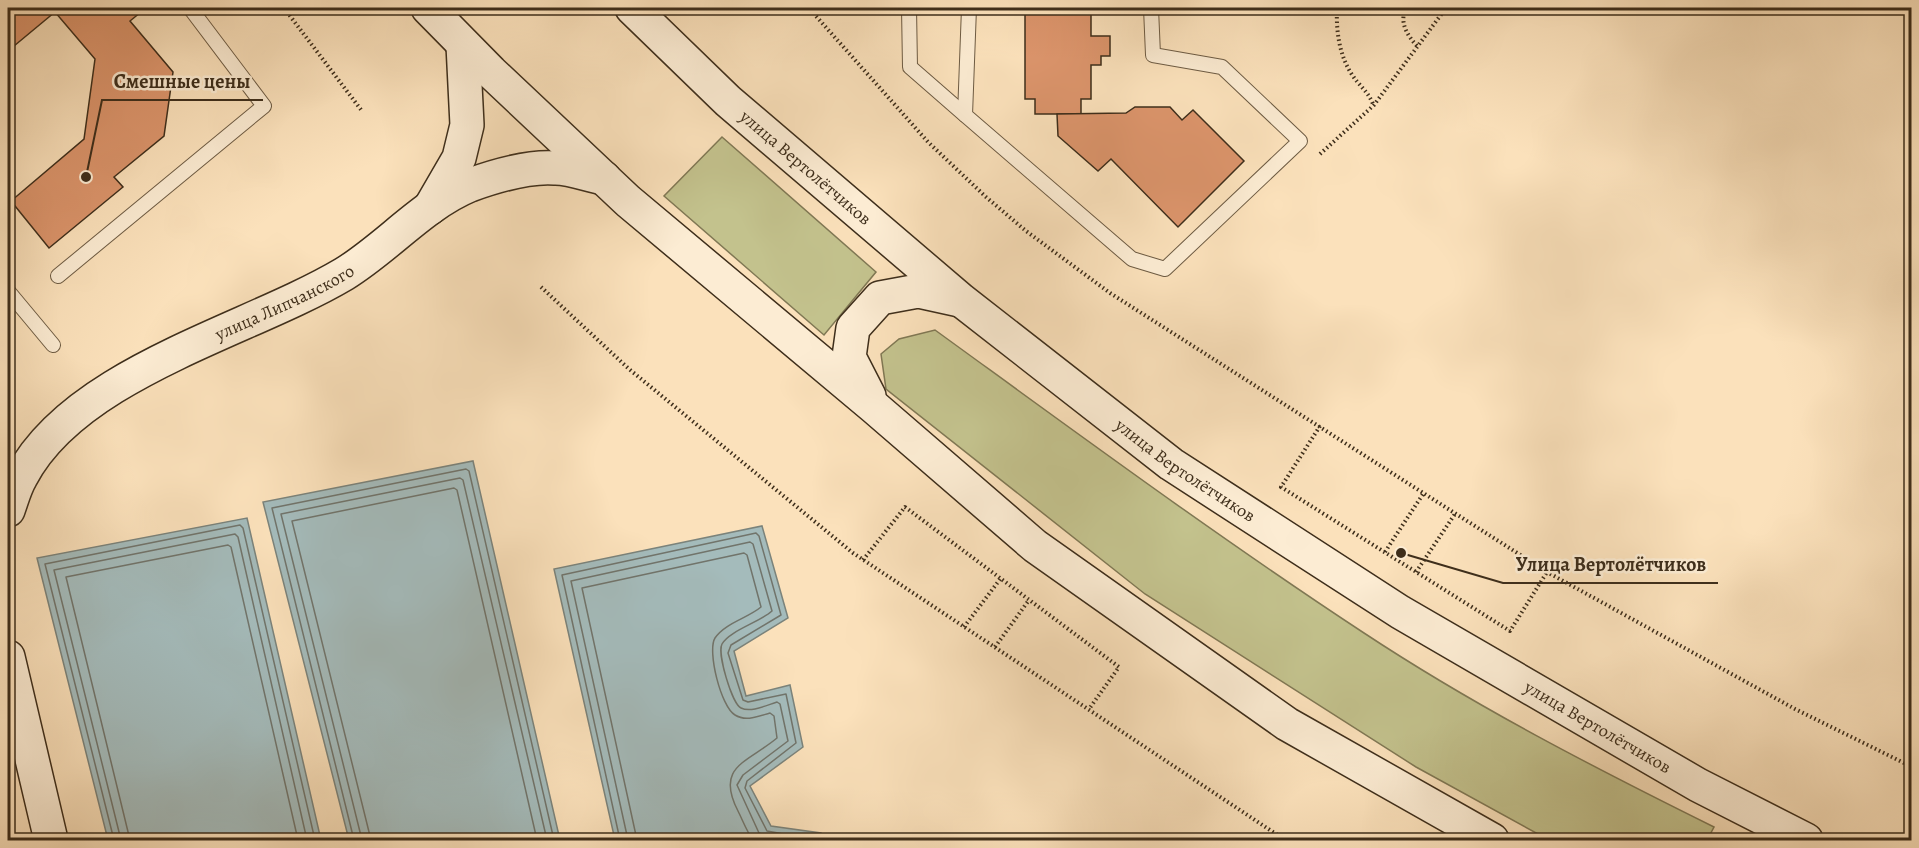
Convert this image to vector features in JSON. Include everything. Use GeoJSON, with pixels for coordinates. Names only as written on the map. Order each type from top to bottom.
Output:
{"type":"FeatureCollection","features":[{"type":"Feature","properties":{"kind":"main road"},"geometry":{"type":"LineString","coordinates":[[428,8],[463,45],[604,178],[1035,546],[1287,724],[1492,840]]}},
{"type":"Feature","properties":{"kind":"main road","name":"улица Вертолётчиков"},"geometry":{"type":"LineString","coordinates":[[648,13],[728,101],[961,300],[1171,464],[1354,583],[1687,779],[1768,830],[1806,840]]}},
{"type":"Feature","properties":{"kind":"main road"},"geometry":{"type":"LineString","coordinates":[[430,208],[459,158],[467,125],[463,45]]}},
{"type":"Feature","properties":{"kind":"main road","name":"улица Липчанского"},"geometry":{"type":"LineString","coordinates":[[8,510],[21,476],[44,446],[73,415],[116,385],[344,274],[430,208],[470,186],[515,172],[554,168],[604,178]]}},
{"type":"Feature","properties":{"kind":"main road"},"geometry":{"type":"LineString","coordinates":[[874,407],[849,357],[853,328],[880,298],[918,291],[961,300]]}},
{"type":"Feature","properties":{"kind":"main road"},"geometry":{"type":"LineString","coordinates":[[8,657],[51,840]]}},
{"type":"Feature","properties":{"kind":"lane"},"geometry":{"type":"LineString","coordinates":[[58,276],[264,106],[190,8]]}},
{"type":"Feature","properties":{"kind":"lane"},"geometry":{"type":"LineString","coordinates":[[909,8],[910,67],[1132,259],[1165,269],[1300,141],[1222,67],[1153,55],[1151,8]]}},
{"type":"Feature","properties":{"kind":"lane"},"geometry":{"type":"LineString","coordinates":[[965,115],[969,8]]}},
{"type":"Feature","properties":{"kind":"lane"},"geometry":{"type":"LineString","coordinates":[[8,291],[53,345]]}},
{"type":"Feature","properties":{"kind":"path"},"geometry":{"type":"LineString","coordinates":[[284,8],[362,111]]}},
{"type":"Feature","properties":{"kind":"path"},"geometry":{"type":"LineString","coordinates":[[816,8],[815,15],[928,142],[1018,224],[1110,293],[1547,572],[1795,709],[1911,767]]}},
{"type":"Feature","properties":{"kind":"path"},"geometry":{"type":"LineString","coordinates":[[1337,8],[1343,57],[1352,75],[1368,92],[1374,105]]}},
{"type":"Feature","properties":{"kind":"path"},"geometry":{"type":"LineString","coordinates":[[1403,8],[1403,23],[1407,36],[1418,46]]}},
{"type":"Feature","properties":{"kind":"path"},"geometry":{"type":"LineString","coordinates":[[1291,150],[1317,157],[1374,105],[1446,8]]}},
{"type":"Feature","properties":{"kind":"path"},"geometry":{"type":"LineString","coordinates":[[541,287],[628,369],[863,560],[1284,840]]}},
{"type":"Feature","properties":{"kind":"path"},"geometry":{"type":"LineString","coordinates":[[1320,426],[1281,487],[1510,631],[1547,572]]}},
{"type":"Feature","properties":{"kind":"path"},"geometry":{"type":"LineString","coordinates":[[1385,552],[1423,494]]}},
{"type":"Feature","properties":{"kind":"path"},"geometry":{"type":"LineString","coordinates":[[863,560],[905,507],[1119,667],[1089,709]]}},
{"type":"Feature","properties":{"kind":"path"},"geometry":{"type":"LineString","coordinates":[[1416,572],[1455,514]]}},
{"type":"Feature","properties":{"kind":"path"},"geometry":{"type":"LineString","coordinates":[[964,627],[1001,578]]}},
{"type":"Feature","properties":{"kind":"path"},"geometry":{"type":"LineString","coordinates":[[995,647],[1029,600]]}},
{"type":"Feature","properties":{"kind":"shaded area"},"geometry":{"type":"Polygon","coordinates":[[[722,137],[876,272],[824,335],[664,196],[722,137]]]}},
{"type":"Feature","properties":{"kind":"shaded area"},"geometry":{"type":"Polygon","coordinates":[[[935,330],[1309,597],[1406,660],[1536,736],[1714,827],[1707,840],[1549,840],[1416,767],[1145,594],[886,389],[881,354],[899,339],[935,330]]]}},
{"type":"Feature","properties":{"kind":"water"},"geometry":{"type":"Polygon","coordinates":[[[473,461],[560,840],[349,840],[263,502],[473,461]]]}},
{"type":"Feature","properties":{"kind":"water"},"geometry":{"type":"Polygon","coordinates":[[[247,518],[321,840],[108,840],[37,558],[247,518]]]}},
{"type":"Feature","properties":{"kind":"water"},"geometry":{"type":"Polygon","coordinates":[[[762,526],[788,618],[734,651],[746,696],[790,685],[803,747],[750,786],[771,826],[821,833],[823,840],[615,840],[554,569],[762,526]]]}},
{"type":"Feature","properties":{"kind":"building"},"geometry":{"type":"Polygon","coordinates":[[[8,8],[137,8],[141,12],[130,21],[173,72],[164,136],[114,177],[123,187],[49,248],[11,201],[84,139],[95,59],[55,12],[8,51],[8,8]]]}},
{"type":"Feature","properties":{"kind":"building"},"geometry":{"type":"Polygon","coordinates":[[[1025,8],[1091,8],[1091,36],[1110,36],[1110,56],[1101,56],[1101,65],[1091,65],[1091,99],[1081,99],[1081,114],[1035,114],[1035,99],[1025,99],[1025,8]]]}},
{"type":"Feature","properties":{"kind":"building"},"geometry":{"type":"Polygon","coordinates":[[[1135,107],[1170,107],[1182,120],[1193,110],[1244,161],[1178,227],[1111,159],[1098,171],[1058,136],[1057,114],[1126,113],[1135,107]]]}},
{"type":"Feature","properties":{"kind":"place","name":"Смешные цены"},"geometry":{"type":"Point","coordinates":[86,177]}},
{"type":"Feature","properties":{"kind":"place","name":"Улица Вертолётчиков"},"geometry":{"type":"Point","coordinates":[1401,553]}}]}
